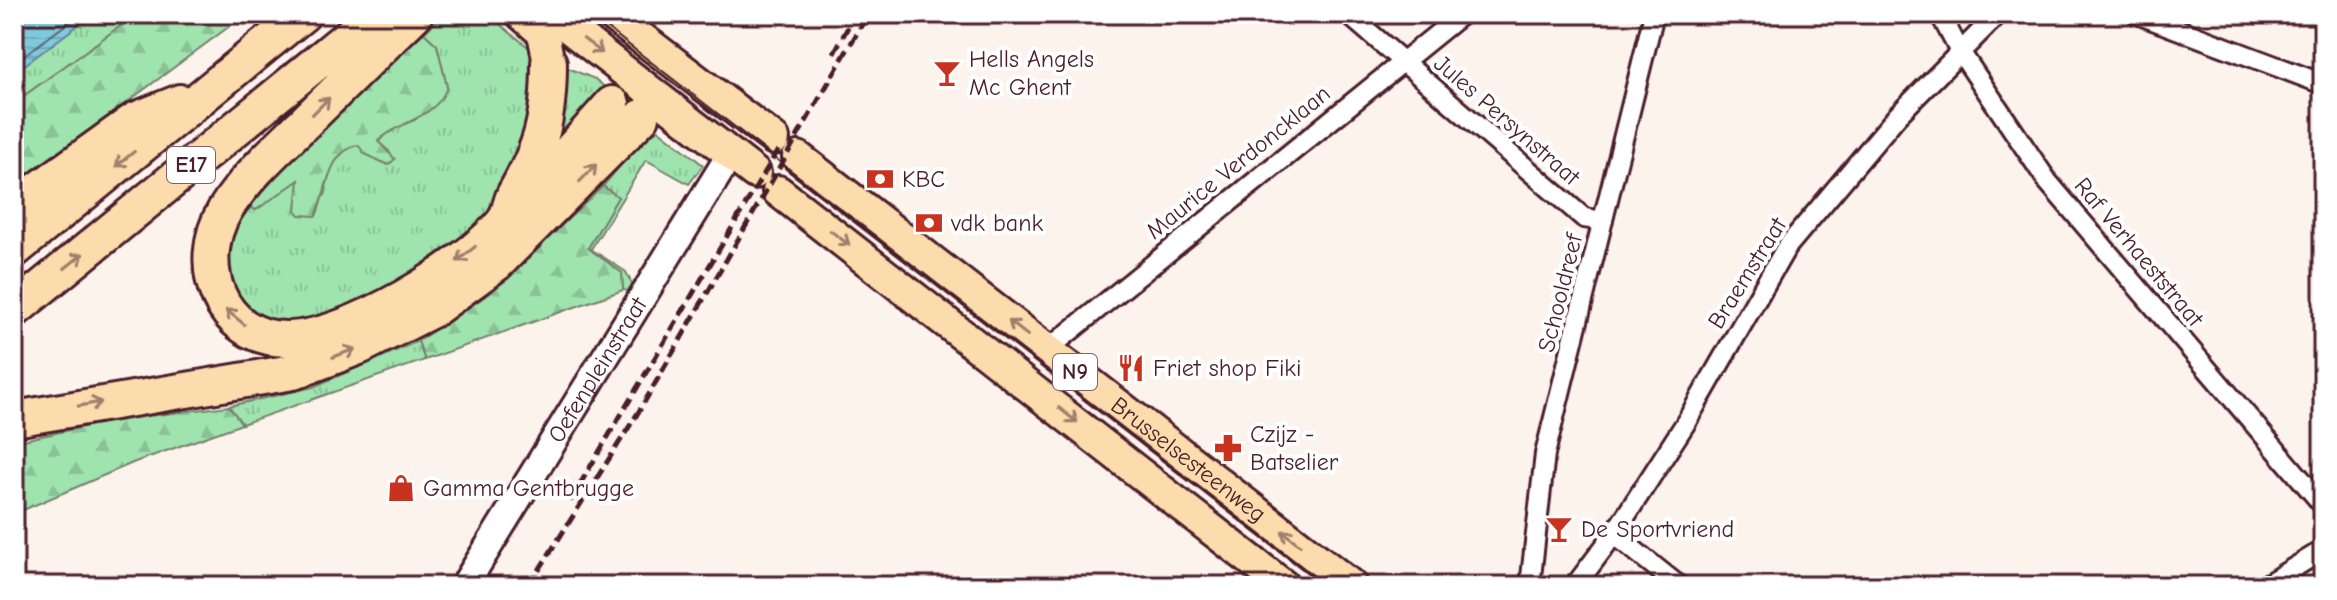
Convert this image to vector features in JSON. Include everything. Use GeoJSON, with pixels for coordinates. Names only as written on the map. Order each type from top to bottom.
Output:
{"type":"FeatureCollection","features":[{"type":"Feature","properties":{"kind":"highway","name":"E17"},"geometry":{"type":"LineString","coordinates":[[14,250],[303,14]]}},
{"type":"Feature","properties":{"kind":"highway"},"geometry":{"type":"LineString","coordinates":[[415,14],[377,25],[224,212],[209,265],[212,286],[227,313],[261,336],[287,339],[319,336],[376,314],[461,259],[638,106]]}},
{"type":"Feature","properties":{"kind":"highway","name":"E17"},"geometry":{"type":"LineString","coordinates":[[14,310],[377,25]]}},
{"type":"Feature","properties":{"kind":"highway"},"geometry":{"type":"LineString","coordinates":[[505,221],[513,197],[540,148],[549,103],[549,63]]}},
{"type":"Feature","properties":{"kind":"highway","name":"E17"},"geometry":{"type":"LineString","coordinates":[[14,207],[135,120],[207,92]]}},
{"type":"Feature","properties":{"kind":"highway"},"geometry":{"type":"LineString","coordinates":[[14,419],[293,372],[361,346],[434,309],[497,263],[638,106]]}},
{"type":"Feature","properties":{"kind":"main road"},"geometry":{"type":"LineString","coordinates":[[521,14],[543,33],[549,63]]}},
{"type":"Feature","properties":{"kind":"main road"},"geometry":{"type":"LineString","coordinates":[[551,14],[635,77],[638,106]]}},
{"type":"Feature","properties":{"kind":"main road","name":"Brusselsesteenweg"},"geometry":{"type":"LineString","coordinates":[[610,14],[1352,586]]}},
{"type":"Feature","properties":{"kind":"main road"},"geometry":{"type":"LineString","coordinates":[[635,77],[659,51],[667,74],[638,106]]}},
{"type":"Feature","properties":{"kind":"main road","name":"Brusselsesteenweg"},"geometry":{"type":"LineString","coordinates":[[638,106],[730,155],[1284,586]]}},
{"type":"Feature","properties":{"kind":"street","name":"Jules Persynstraat"},"geometry":{"type":"LineString","coordinates":[[1348,14],[1584,218],[1603,221]]}},
{"type":"Feature","properties":{"kind":"street","name":"Maurice Verdoncklaan"},"geometry":{"type":"LineString","coordinates":[[1047,350],[1462,14]]}},
{"type":"Feature","properties":{"kind":"street","name":"Schooldreef"},"geometry":{"type":"LineString","coordinates":[[1530,586],[1545,454],[1654,14]]}},
{"type":"Feature","properties":{"kind":"street","name":"Raf Verhaeststraat"},"geometry":{"type":"LineString","coordinates":[[1940,14],[1959,50],[2048,182],[2323,505]]}},
{"type":"Feature","properties":{"kind":"street","name":"Braemstraat"},"geometry":{"type":"LineString","coordinates":[[1575,586],[1614,534],[1685,424],[1786,248],[1856,162],[1959,50],[1998,14]]}},
{"type":"Feature","properties":{"kind":"street"},"geometry":{"type":"LineString","coordinates":[[2137,14],[2323,84]]}},
{"type":"Feature","properties":{"kind":"street","name":"Oefenpleinstraat"},"geometry":{"type":"LineString","coordinates":[[464,586],[730,155]]}},
{"type":"Feature","properties":{"kind":"street"},"geometry":{"type":"LineString","coordinates":[[1614,534],[1679,586]]}},
{"type":"Feature","properties":{"kind":"street"},"geometry":{"type":"LineString","coordinates":[[2264,586],[2323,550]]}},
{"type":"Feature","properties":{"kind":"green space"},"geometry":{"type":"Polygon","coordinates":[[[14,14],[137,14],[14,103],[14,14]]]}},
{"type":"Feature","properties":{"kind":"green space"},"geometry":{"type":"Polygon","coordinates":[[[137,14],[246,14],[14,186],[14,103],[137,14]]]}},
{"type":"Feature","properties":{"kind":"green space"},"geometry":{"type":"Polygon","coordinates":[[[444,14],[487,14],[542,58],[531,129],[493,212],[474,234],[398,288],[301,326],[262,320],[242,305],[230,282],[226,259],[237,225],[250,204],[300,179],[296,210],[325,195],[338,156],[350,146],[362,145],[390,152],[378,142],[390,129],[415,120],[447,87],[437,45],[424,33],[444,14]]]}},
{"type":"Feature","properties":{"kind":"green space"},"geometry":{"type":"Polygon","coordinates":[[[424,33],[437,45],[447,87],[435,106],[378,141],[395,159],[388,165],[365,154],[358,145],[348,149],[334,164],[316,216],[300,215],[296,210],[299,180],[256,210],[251,208],[250,204],[332,114],[424,33]]]}},
{"type":"Feature","properties":{"kind":"green space"},"geometry":{"type":"Polygon","coordinates":[[[558,64],[595,79],[611,92],[555,142],[558,64]]]}},
{"type":"Feature","properties":{"kind":"green space"},"geometry":{"type":"Polygon","coordinates":[[[659,130],[703,165],[689,184],[646,160],[591,249],[626,272],[632,284],[628,291],[623,290],[622,273],[588,248],[618,197],[603,186],[643,139],[659,130]]]}},
{"type":"Feature","properties":{"kind":"green space"},"geometry":{"type":"Polygon","coordinates":[[[603,186],[618,197],[588,248],[622,273],[623,290],[425,360],[418,341],[493,291],[603,186]]]}},
{"type":"Feature","properties":{"kind":"green space"},"geometry":{"type":"Polygon","coordinates":[[[418,341],[425,360],[242,424],[229,406],[313,387],[418,341]]]}},
{"type":"Feature","properties":{"kind":"green space"},"geometry":{"type":"Polygon","coordinates":[[[229,406],[242,424],[135,462],[14,514],[14,442],[116,420],[229,406]]]}},
{"type":"Feature","properties":{"kind":"water"},"geometry":{"type":"Polygon","coordinates":[[[14,14],[93,14],[14,73],[14,14]]]}},
{"type":"Feature","properties":{"kind":"tram line"},"geometry":{"type":"LineString","coordinates":[[589,14],[1327,586]]}},
{"type":"Feature","properties":{"kind":"railway"},"geometry":{"type":"LineString","coordinates":[[834,53],[855,14]]}},
{"type":"Feature","properties":{"kind":"railway"},"geometry":{"type":"LineString","coordinates":[[529,586],[641,408],[868,14]]}},
{"type":"Feature","properties":{"kind":"railway"},"geometry":{"type":"LineString","coordinates":[[570,501],[778,150]]}},
{"type":"Feature","properties":{"kind":"place","name":"Hells Angels Mc Ghent"},"geometry":{"type":"Point","coordinates":[947,73]}},
{"type":"Feature","properties":{"kind":"place","name":"KBC"},"geometry":{"type":"Point","coordinates":[880,179]}},
{"type":"Feature","properties":{"kind":"place","name":"vdk bank"},"geometry":{"type":"Point","coordinates":[929,223]}},
{"type":"Feature","properties":{"kind":"place","name":"Friet shop Fiki"},"geometry":{"type":"Point","coordinates":[1131,368]}},
{"type":"Feature","properties":{"kind":"place","name":"Czijz - Batselier"},"geometry":{"type":"Point","coordinates":[1228,448]}},
{"type":"Feature","properties":{"kind":"place","name":"Gamma Gentbrugge"},"geometry":{"type":"Point","coordinates":[401,488]}},
{"type":"Feature","properties":{"kind":"place","name":"De Sportvriend"},"geometry":{"type":"Point","coordinates":[1559,529]}}]}
